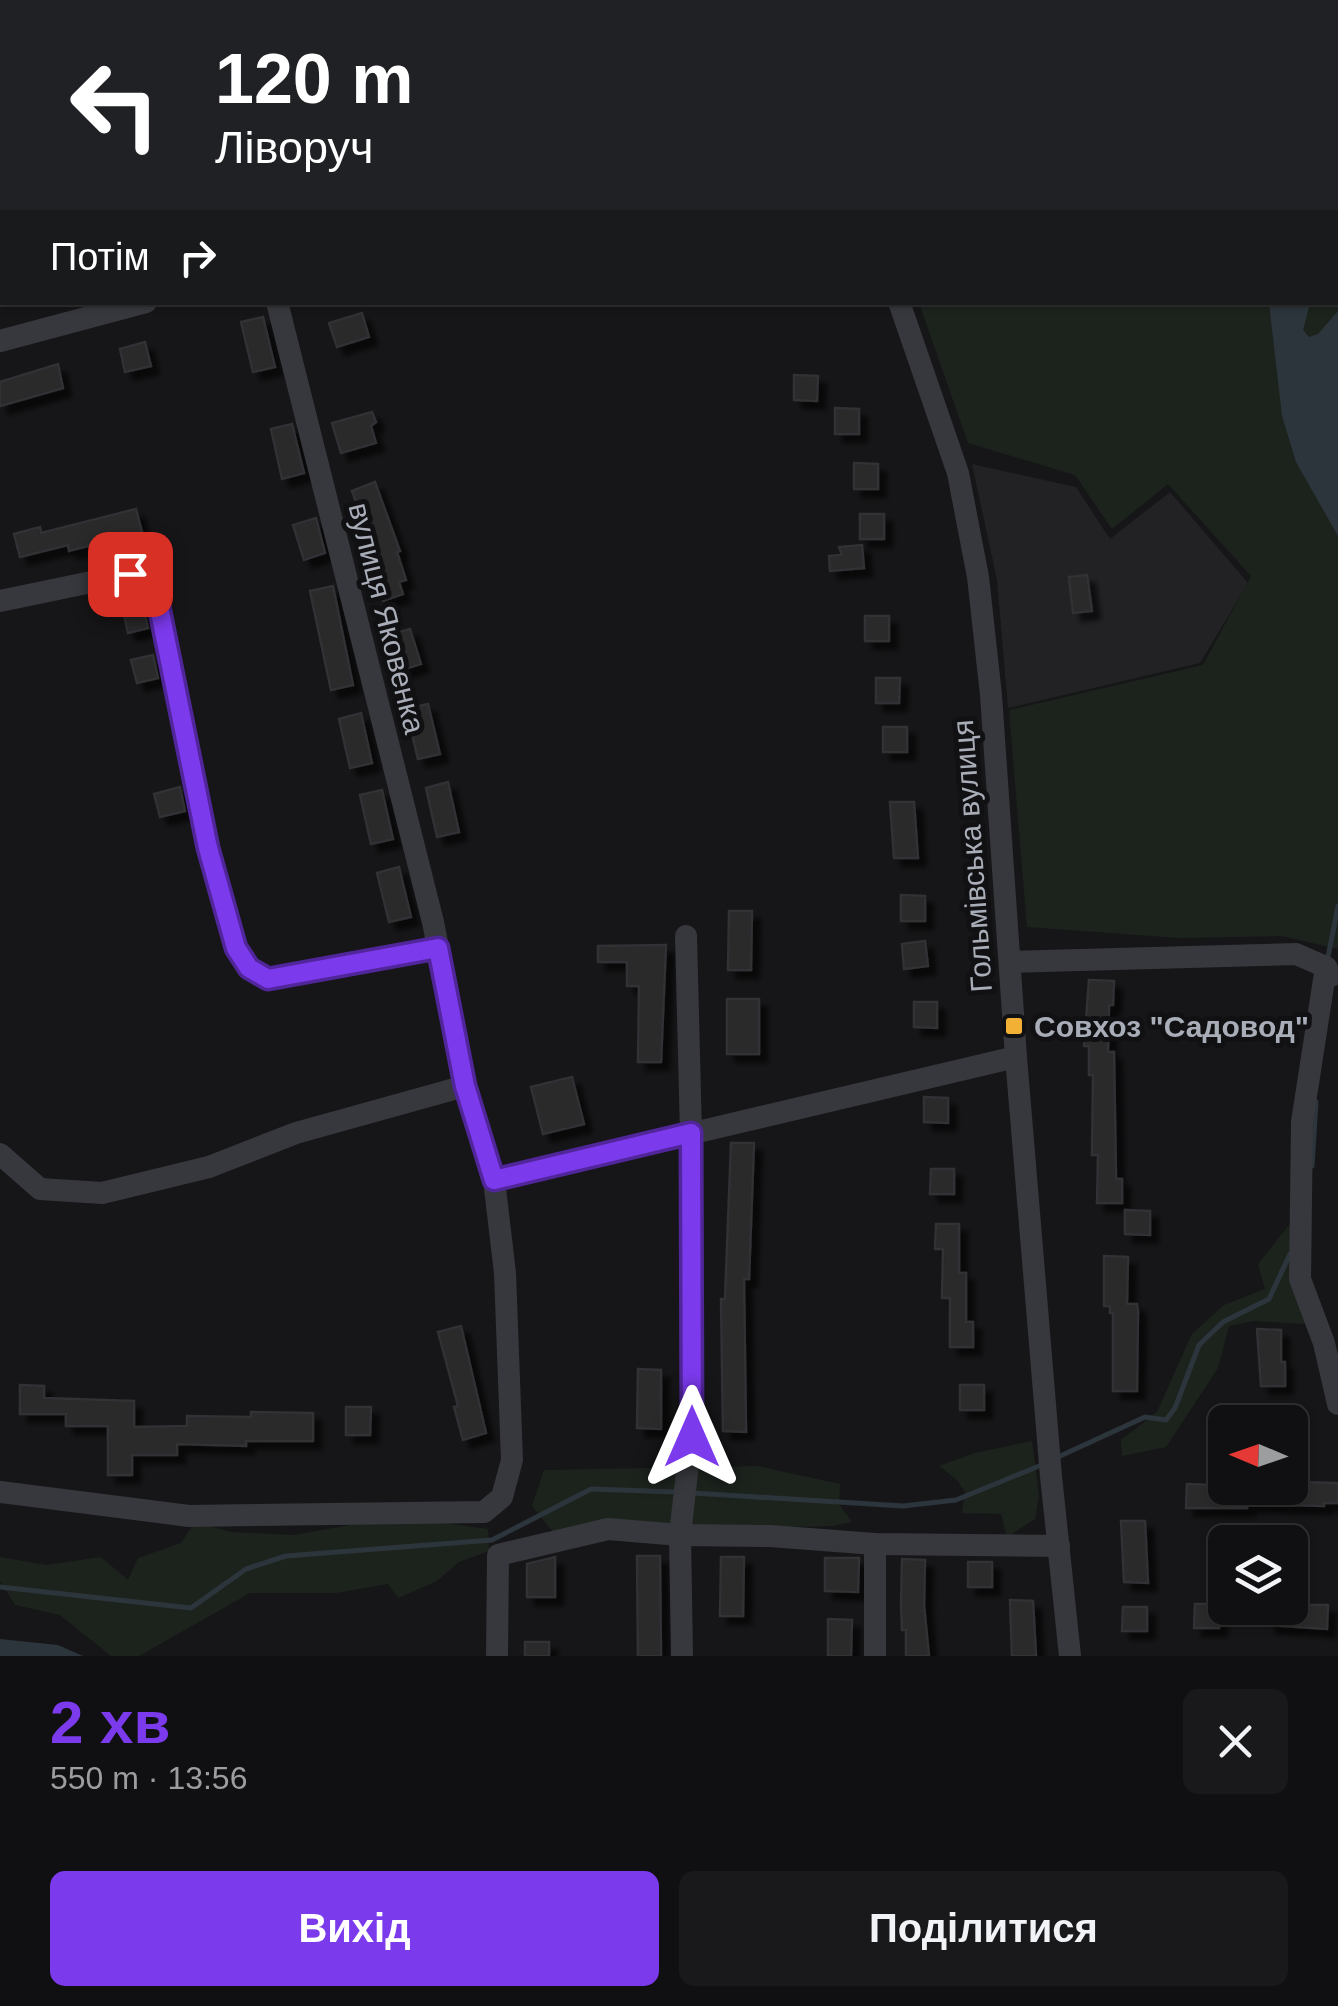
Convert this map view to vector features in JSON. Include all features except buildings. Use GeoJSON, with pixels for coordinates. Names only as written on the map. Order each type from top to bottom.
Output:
{"type":"FeatureCollection","features":[{"type":"Feature","properties":{"kind":"street"},"geometry":{"type":"LineString","coordinates":[[0,341],[135,305]]}},
{"type":"Feature","properties":{"kind":"street","name":"вулиця Яковенка"},"geometry":{"type":"LineString","coordinates":[[0,1492],[188,1516],[484,1512],[502,1497],[512,1460],[505,1273],[494,1180],[465,1086],[438,948],[278,305]]}},
{"type":"Feature","properties":{"kind":"street","name":"Гольмівська вулиця"},"geometry":{"type":"LineString","coordinates":[[899,305],[958,473],[970,522],[986,642],[1016,1057],[1070,1656]]}},
{"type":"Feature","properties":{"kind":"street"},"geometry":{"type":"LineString","coordinates":[[0,600],[130,574],[144,580],[156,592],[208,848],[236,948],[249,968],[268,979],[438,948]]}},
{"type":"Feature","properties":{"kind":"street"},"geometry":{"type":"LineString","coordinates":[[682,1656],[680,1534],[692,1437],[686,936]]}},
{"type":"Feature","properties":{"kind":"street"},"geometry":{"type":"LineString","coordinates":[[1011,962],[1296,954],[1326,966],[1338,988]]}},
{"type":"Feature","properties":{"kind":"street"},"geometry":{"type":"LineString","coordinates":[[1326,966],[1302,1122],[1300,1279],[1324,1342],[1338,1404]]}},
{"type":"Feature","properties":{"kind":"street"},"geometry":{"type":"LineString","coordinates":[[494,1180],[1016,1057]]}},
{"type":"Feature","properties":{"kind":"street"},"geometry":{"type":"LineString","coordinates":[[0,1154],[40,1189],[102,1193],[209,1167],[296,1133],[465,1086]]}},
{"type":"Feature","properties":{"kind":"street"},"geometry":{"type":"LineString","coordinates":[[497,1656],[498,1555],[608,1529],[875,1544],[1059,1546]]}},
{"type":"Feature","properties":{"kind":"street"},"geometry":{"type":"LineString","coordinates":[[875,1544],[875,1656]]}},
{"type":"Feature","properties":{"kind":"shaded area"},"geometry":{"type":"Polygon","coordinates":[[[920,305],[1338,305],[1338,949],[1282,936],[1180,938],[1027,927],[1009,710],[1203,665],[1251,576],[1168,484],[1112,529],[1075,475],[968,443],[920,305]]]}},
{"type":"Feature","properties":{"kind":"shaded area"},"geometry":{"type":"Polygon","coordinates":[[[1269,305],[1309,305],[1303,330],[1309,337],[1318,334],[1338,311],[1338,536],[1296,462],[1282,416],[1269,305]]]}},
{"type":"Feature","properties":{"kind":"shaded area"},"geometry":{"type":"Polygon","coordinates":[[[972,464],[1076,487],[1110,539],[1170,492],[1248,583],[1200,663],[1008,708],[997,580],[972,464]]]}},
{"type":"Feature","properties":{"kind":"shaded area"},"geometry":{"type":"Polygon","coordinates":[[[1289,1225],[1307,1324],[1253,1321],[1229,1326],[1218,1368],[1166,1447],[1122,1456],[1121,1440],[1157,1412],[1192,1334],[1224,1305],[1265,1289],[1258,1264],[1289,1225]]]}},
{"type":"Feature","properties":{"kind":"shaded area"},"geometry":{"type":"Polygon","coordinates":[[[1032,1441],[1039,1495],[1035,1519],[1007,1537],[1001,1514],[962,1513],[965,1492],[939,1466],[975,1453],[1032,1441]]]}},
{"type":"Feature","properties":{"kind":"shaded area"},"geometry":{"type":"Polygon","coordinates":[[[758,1466],[840,1484],[839,1504],[852,1522],[833,1526],[553,1532],[532,1506],[544,1470],[758,1466]]]}},
{"type":"Feature","properties":{"kind":"shaded area"},"geometry":{"type":"Polygon","coordinates":[[[428,1521],[488,1529],[489,1551],[459,1562],[437,1581],[398,1598],[388,1584],[336,1593],[250,1593],[139,1656],[111,1656],[60,1615],[15,1605],[0,1581],[0,1557],[46,1565],[101,1557],[128,1580],[138,1558],[181,1543],[195,1522],[231,1532],[294,1535],[367,1522],[428,1521]]]}},
{"type":"Feature","properties":{"kind":"shaded area"},"geometry":{"type":"Polygon","coordinates":[[[0,1639],[58,1645],[83,1656],[0,1656],[0,1639]]]}},
{"type":"Feature","properties":{"kind":"waterway"},"geometry":{"type":"LineString","coordinates":[[1327,962],[1338,906]]}},
{"type":"Feature","properties":{"kind":"waterway"},"geometry":{"type":"LineString","coordinates":[[1312,1166],[1316,1102]]}},
{"type":"Feature","properties":{"kind":"waterway"},"geometry":{"type":"LineString","coordinates":[[1058,1457],[1145,1417],[1166,1420],[1175,1408],[1199,1345],[1223,1322],[1269,1299],[1290,1254]]}},
{"type":"Feature","properties":{"kind":"waterway"},"geometry":{"type":"LineString","coordinates":[[693,1493],[903,1506],[956,1500],[1044,1464]]}},
{"type":"Feature","properties":{"kind":"waterway"},"geometry":{"type":"LineString","coordinates":[[0,1587],[191,1608],[246,1569],[286,1556],[492,1540],[591,1489],[677,1492]]}},
{"type":"Feature","properties":{"kind":"place","name":"Совхоз \"Садовод\""},"geometry":{"type":"Point","coordinates":[1014,1026]}},
{"type":"Feature","properties":{"kind":"route"},"geometry":{"type":"LineString","coordinates":[[130,574],[144,580],[156,592],[208,848],[236,948],[249,968],[268,979],[438,948],[465,1086],[494,1180],[691,1133],[692,1437]]}}]}
